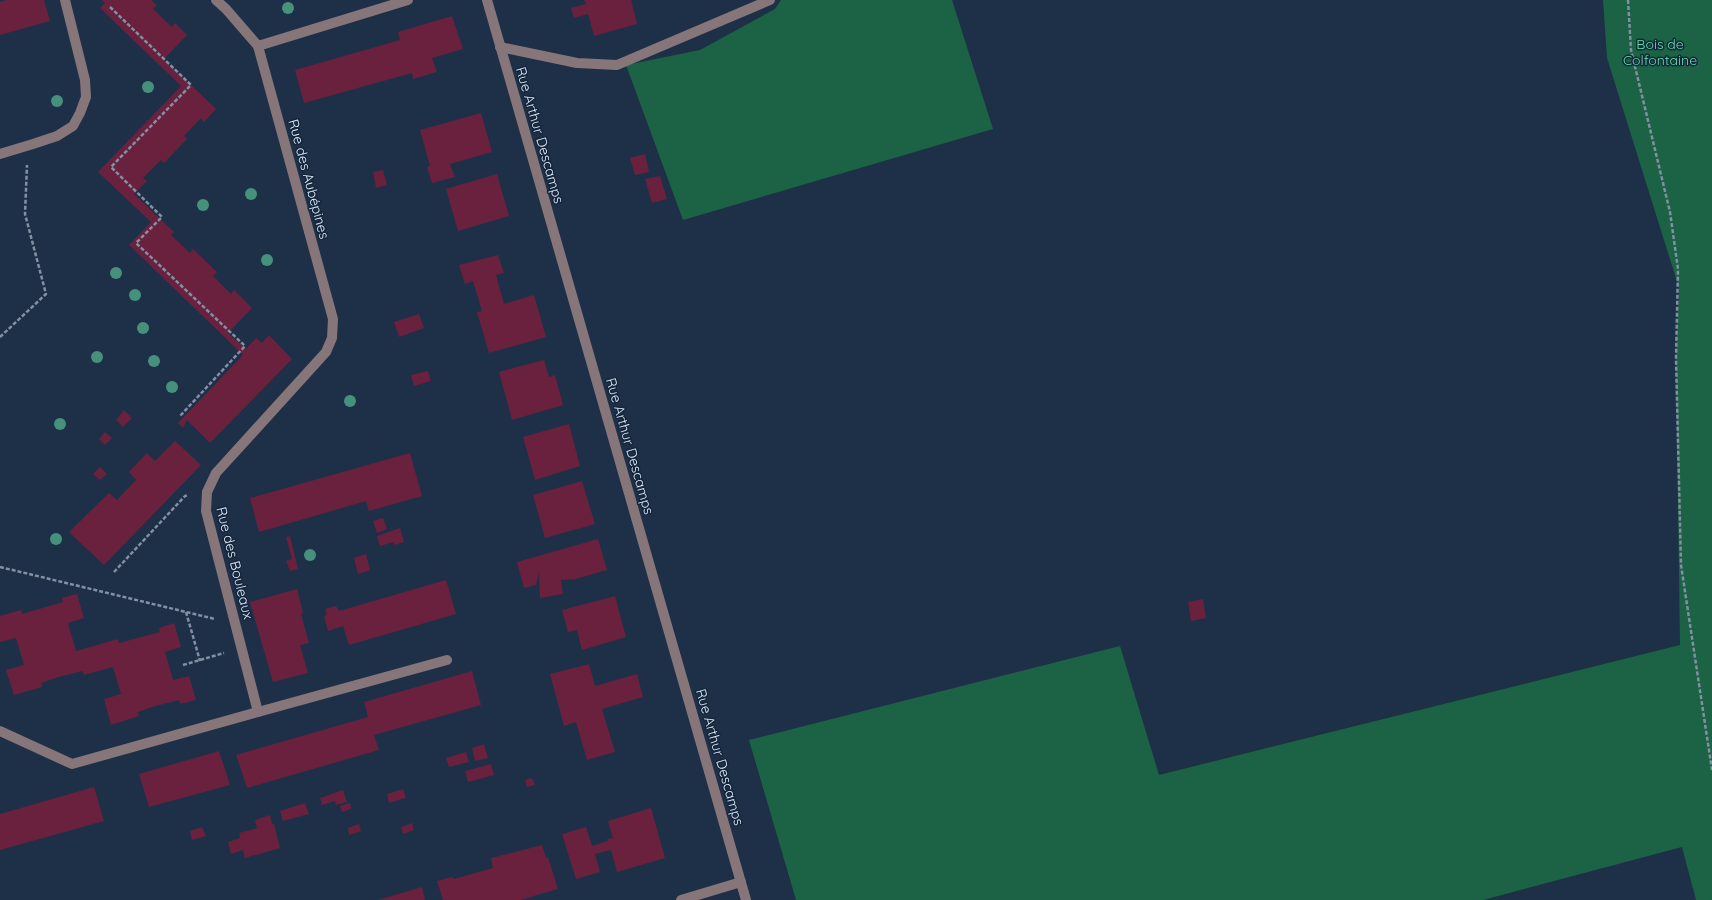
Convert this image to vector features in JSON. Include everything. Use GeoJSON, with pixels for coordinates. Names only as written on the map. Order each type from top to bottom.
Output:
{"type":"FeatureCollection","features":[{"type":"Feature","properties":{"kind":"street"},"geometry":{"type":"LineString","coordinates":[[0,154],[57,136],[73,126],[80,113],[86,97],[85,80],[65,0]]}},
{"type":"Feature","properties":{"kind":"street","name":"Rue des Aubépines"},"geometry":{"type":"LineString","coordinates":[[216,0],[226,9],[258,46],[333,319]]}},
{"type":"Feature","properties":{"kind":"street"},"geometry":{"type":"LineString","coordinates":[[258,46],[408,0]]}},
{"type":"Feature","properties":{"kind":"street","name":"Rue Arthur Descamps"},"geometry":{"type":"LineString","coordinates":[[487,0],[746,900]]}},
{"type":"Feature","properties":{"kind":"street"},"geometry":{"type":"LineString","coordinates":[[500,47],[577,63],[617,66],[770,0]]}},
{"type":"Feature","properties":{"kind":"street","name":"Rue des Bouleaux"},"geometry":{"type":"LineString","coordinates":[[258,712],[206,511],[206,492],[216,472],[326,352],[332,338],[333,319]]}},
{"type":"Feature","properties":{"kind":"street"},"geometry":{"type":"LineString","coordinates":[[0,731],[72,764],[447,660]]}},
{"type":"Feature","properties":{"kind":"street"},"geometry":{"type":"LineString","coordinates":[[681,900],[741,882]]}},
{"type":"Feature","properties":{"kind":"path"},"geometry":{"type":"LineString","coordinates":[[1628,0],[1631,50],[1670,212],[1678,269],[1676,358],[1681,565],[1712,770]]}},
{"type":"Feature","properties":{"kind":"path"},"geometry":{"type":"LineString","coordinates":[[110,7],[191,85],[111,167],[162,217],[136,243],[245,346],[180,416]]}},
{"type":"Feature","properties":{"kind":"path"},"geometry":{"type":"LineString","coordinates":[[0,337],[46,294],[25,214],[26,168],[33,144]]}},
{"type":"Feature","properties":{"kind":"path"},"geometry":{"type":"LineString","coordinates":[[114,572],[185,496],[206,492]]}},
{"type":"Feature","properties":{"kind":"path"},"geometry":{"type":"LineString","coordinates":[[0,567],[235,623]]}},
{"type":"Feature","properties":{"kind":"path"},"geometry":{"type":"LineString","coordinates":[[186,612],[200,661]]}},
{"type":"Feature","properties":{"kind":"path"},"geometry":{"type":"LineString","coordinates":[[183,665],[241,649]]}},
{"type":"Feature","properties":{"kind":"green space"},"geometry":{"type":"Polygon","coordinates":[[[781,0],[952,0],[993,129],[683,220],[626,65],[700,50],[775,9],[781,0]]]}},
{"type":"Feature","properties":{"kind":"green space","name":"Bois de Colfontaine"},"geometry":{"type":"Polygon","coordinates":[[[1603,0],[1712,0],[1712,900],[1696,900],[1682,847],[1483,900],[796,900],[749,740],[1120,646],[1159,775],[1680,645],[1676,359],[1679,288],[1607,58],[1603,0]]]}},
{"type":"Feature","properties":{"kind":"building"},"geometry":{"type":"Polygon","coordinates":[[[7,0],[44,0],[50,21],[0,35],[0,2],[7,0]]]}},
{"type":"Feature","properties":{"kind":"building"},"geometry":{"type":"Polygon","coordinates":[[[102,0],[151,0],[157,5],[153,9],[172,27],[175,23],[187,35],[164,59],[216,109],[204,122],[201,118],[184,136],[187,139],[164,163],[161,160],[143,178],[147,181],[134,194],[174,232],[171,235],[190,253],[193,249],[217,272],[213,276],[231,294],[234,290],[252,308],[228,333],[246,349],[256,338],[262,343],[269,335],[292,359],[210,443],[187,420],[183,428],[178,423],[243,355],[129,245],[151,222],[98,172],[181,86],[100,8],[105,3],[102,0]]]}},
{"type":"Feature","properties":{"kind":"building"},"geometry":{"type":"Polygon","coordinates":[[[584,0],[631,0],[637,24],[594,36],[588,14],[574,18],[571,8],[586,4],[584,0]]]}},
{"type":"Feature","properties":{"kind":"building"},"geometry":{"type":"Polygon","coordinates":[[[452,16],[463,49],[432,58],[437,72],[413,79],[412,73],[304,103],[295,70],[400,40],[398,32],[452,16]]]}},
{"type":"Feature","properties":{"kind":"building"},"geometry":{"type":"Polygon","coordinates":[[[481,113],[492,152],[450,164],[455,177],[432,183],[427,167],[430,166],[420,130],[481,113]]]}},
{"type":"Feature","properties":{"kind":"building"},"geometry":{"type":"Polygon","coordinates":[[[645,154],[649,172],[635,175],[630,158],[645,154]]]}},
{"type":"Feature","properties":{"kind":"building"},"geometry":{"type":"Polygon","coordinates":[[[383,170],[387,185],[376,188],[373,172],[383,170]]]}},
{"type":"Feature","properties":{"kind":"building"},"geometry":{"type":"Polygon","coordinates":[[[497,174],[509,216],[458,231],[446,189],[497,174]]]}},
{"type":"Feature","properties":{"kind":"building"},"geometry":{"type":"Polygon","coordinates":[[[660,176],[667,199],[652,203],[645,179],[660,176]]]}},
{"type":"Feature","properties":{"kind":"building"},"geometry":{"type":"Polygon","coordinates":[[[498,255],[504,273],[496,275],[504,304],[534,295],[546,337],[489,353],[477,312],[482,311],[473,281],[465,284],[459,265],[498,255]]]}},
{"type":"Feature","properties":{"kind":"building"},"geometry":{"type":"Polygon","coordinates":[[[419,314],[424,328],[399,337],[394,322],[419,314]]]}},
{"type":"Feature","properties":{"kind":"building"},"geometry":{"type":"Polygon","coordinates":[[[544,360],[549,377],[555,375],[563,405],[512,420],[499,372],[544,360]]]}},
{"type":"Feature","properties":{"kind":"building"},"geometry":{"type":"Polygon","coordinates":[[[428,371],[431,381],[414,386],[411,375],[428,371]]]}},
{"type":"Feature","properties":{"kind":"building"},"geometry":{"type":"Polygon","coordinates":[[[124,410],[132,418],[123,427],[116,420],[124,410]]]}},
{"type":"Feature","properties":{"kind":"building"},"geometry":{"type":"Polygon","coordinates":[[[569,424],[580,466],[535,480],[523,437],[569,424]]]}},
{"type":"Feature","properties":{"kind":"building"},"geometry":{"type":"Polygon","coordinates":[[[105,432],[112,438],[105,445],[99,439],[105,432]]]}},
{"type":"Feature","properties":{"kind":"building"},"geometry":{"type":"Polygon","coordinates":[[[175,441],[201,465],[104,565],[69,532],[109,493],[117,500],[136,480],[129,472],[147,453],[155,461],[175,441]]]}},
{"type":"Feature","properties":{"kind":"building"},"geometry":{"type":"Polygon","coordinates":[[[410,453],[422,496],[369,511],[366,501],[259,532],[250,498],[410,453]]]}},
{"type":"Feature","properties":{"kind":"building"},"geometry":{"type":"Polygon","coordinates":[[[100,467],[107,474],[100,480],[93,474],[100,467]]]}},
{"type":"Feature","properties":{"kind":"building"},"geometry":{"type":"Polygon","coordinates":[[[582,481],[595,524],[545,538],[533,495],[582,481]]]}},
{"type":"Feature","properties":{"kind":"building"},"geometry":{"type":"Polygon","coordinates":[[[383,518],[387,529],[377,533],[373,521],[383,518]]]}},
{"type":"Feature","properties":{"kind":"building"},"geometry":{"type":"Polygon","coordinates":[[[400,528],[404,542],[394,545],[394,542],[380,546],[377,536],[400,528]]]}},
{"type":"Feature","properties":{"kind":"building"},"geometry":{"type":"Polygon","coordinates":[[[290,536],[298,569],[290,571],[286,561],[292,559],[286,537],[290,536]]]}},
{"type":"Feature","properties":{"kind":"building"},"geometry":{"type":"Polygon","coordinates":[[[598,539],[607,570],[572,580],[561,580],[563,594],[540,598],[539,573],[536,585],[524,588],[517,562],[598,539]]]}},
{"type":"Feature","properties":{"kind":"building"},"geometry":{"type":"Polygon","coordinates":[[[366,554],[370,570],[358,574],[354,558],[366,554]]]}},
{"type":"Feature","properties":{"kind":"building"},"geometry":{"type":"Polygon","coordinates":[[[446,580],[456,614],[349,645],[343,626],[328,631],[324,616],[327,615],[325,609],[336,606],[339,611],[446,580]]]}},
{"type":"Feature","properties":{"kind":"building"},"geometry":{"type":"Polygon","coordinates":[[[297,589],[303,613],[301,614],[309,643],[300,645],[308,673],[273,682],[250,602],[297,589]]]}},
{"type":"Feature","properties":{"kind":"building"},"geometry":{"type":"Polygon","coordinates":[[[77,594],[84,618],[68,623],[76,651],[118,639],[119,643],[160,632],[159,628],[174,623],[181,647],[165,652],[173,680],[189,676],[196,700],[180,704],[179,700],[152,707],[138,712],[139,716],[111,725],[104,699],[121,694],[113,667],[84,675],[82,671],[55,678],[41,683],[42,687],[14,695],[6,670],[24,665],[16,638],[0,642],[0,616],[21,610],[22,614],[63,602],[62,598],[77,594]]]}},
{"type":"Feature","properties":{"kind":"building"},"geometry":{"type":"Polygon","coordinates":[[[615,596],[626,637],[582,650],[577,630],[568,632],[562,610],[615,596]]]}},
{"type":"Feature","properties":{"kind":"building"},"geometry":{"type":"Polygon","coordinates":[[[1203,599],[1206,618],[1191,621],[1188,602],[1203,599]]]}},
{"type":"Feature","properties":{"kind":"building"},"geometry":{"type":"Polygon","coordinates":[[[589,664],[595,686],[637,674],[643,697],[602,709],[615,752],[587,760],[576,722],[564,726],[550,674],[589,664]]]}},
{"type":"Feature","properties":{"kind":"building"},"geometry":{"type":"Polygon","coordinates":[[[472,671],[481,705],[374,735],[379,750],[247,788],[236,755],[368,717],[364,702],[472,671]]]}},
{"type":"Feature","properties":{"kind":"building"},"geometry":{"type":"Polygon","coordinates":[[[484,744],[488,758],[475,761],[472,748],[484,744]]]}},
{"type":"Feature","properties":{"kind":"building"},"geometry":{"type":"Polygon","coordinates":[[[219,751],[230,785],[149,807],[139,774],[219,751]]]}},
{"type":"Feature","properties":{"kind":"building"},"geometry":{"type":"Polygon","coordinates":[[[466,752],[469,762],[449,767],[446,758],[466,752]]]}},
{"type":"Feature","properties":{"kind":"building"},"geometry":{"type":"Polygon","coordinates":[[[491,764],[494,775],[468,782],[465,771],[491,764]]]}},
{"type":"Feature","properties":{"kind":"building"},"geometry":{"type":"Polygon","coordinates":[[[532,778],[535,785],[527,787],[525,780],[532,778]]]}},
{"type":"Feature","properties":{"kind":"building"},"geometry":{"type":"Polygon","coordinates":[[[94,787],[104,821],[0,850],[0,814],[94,787]]]}},
{"type":"Feature","properties":{"kind":"building"},"geometry":{"type":"Polygon","coordinates":[[[403,789],[406,798],[389,803],[387,794],[403,789]]]}},
{"type":"Feature","properties":{"kind":"building"},"geometry":{"type":"Polygon","coordinates":[[[343,790],[347,802],[336,805],[335,801],[322,805],[320,798],[343,790]]]}},
{"type":"Feature","properties":{"kind":"building"},"geometry":{"type":"Polygon","coordinates":[[[305,803],[309,814],[283,821],[280,811],[305,803]]]}},
{"type":"Feature","properties":{"kind":"building"},"geometry":{"type":"Polygon","coordinates":[[[350,803],[351,809],[342,812],[340,806],[350,803]]]}},
{"type":"Feature","properties":{"kind":"building"},"geometry":{"type":"Polygon","coordinates":[[[651,808],[665,858],[617,872],[611,850],[595,854],[600,872],[576,879],[562,834],[586,827],[592,846],[608,841],[607,839],[613,838],[608,821],[651,808]]]}},
{"type":"Feature","properties":{"kind":"building"},"geometry":{"type":"Polygon","coordinates":[[[270,815],[272,824],[274,824],[280,848],[245,858],[243,850],[231,854],[228,842],[240,838],[239,833],[266,826],[257,828],[255,820],[270,815]]]}},
{"type":"Feature","properties":{"kind":"building"},"geometry":{"type":"Polygon","coordinates":[[[412,823],[414,830],[403,834],[401,827],[412,823]]]}},
{"type":"Feature","properties":{"kind":"building"},"geometry":{"type":"Polygon","coordinates":[[[359,824],[361,831],[349,835],[348,828],[359,824]]]}},
{"type":"Feature","properties":{"kind":"building"},"geometry":{"type":"Polygon","coordinates":[[[202,827],[206,836],[192,840],[190,831],[202,827]]]}},
{"type":"Feature","properties":{"kind":"building"},"geometry":{"type":"Polygon","coordinates":[[[542,845],[546,858],[548,857],[558,889],[520,900],[443,900],[437,881],[452,877],[454,879],[493,868],[491,858],[542,845]]]}},
{"type":"Feature","properties":{"kind":"building"},"geometry":{"type":"Polygon","coordinates":[[[422,887],[425,900],[378,900],[395,895],[422,887]]]}}]}
